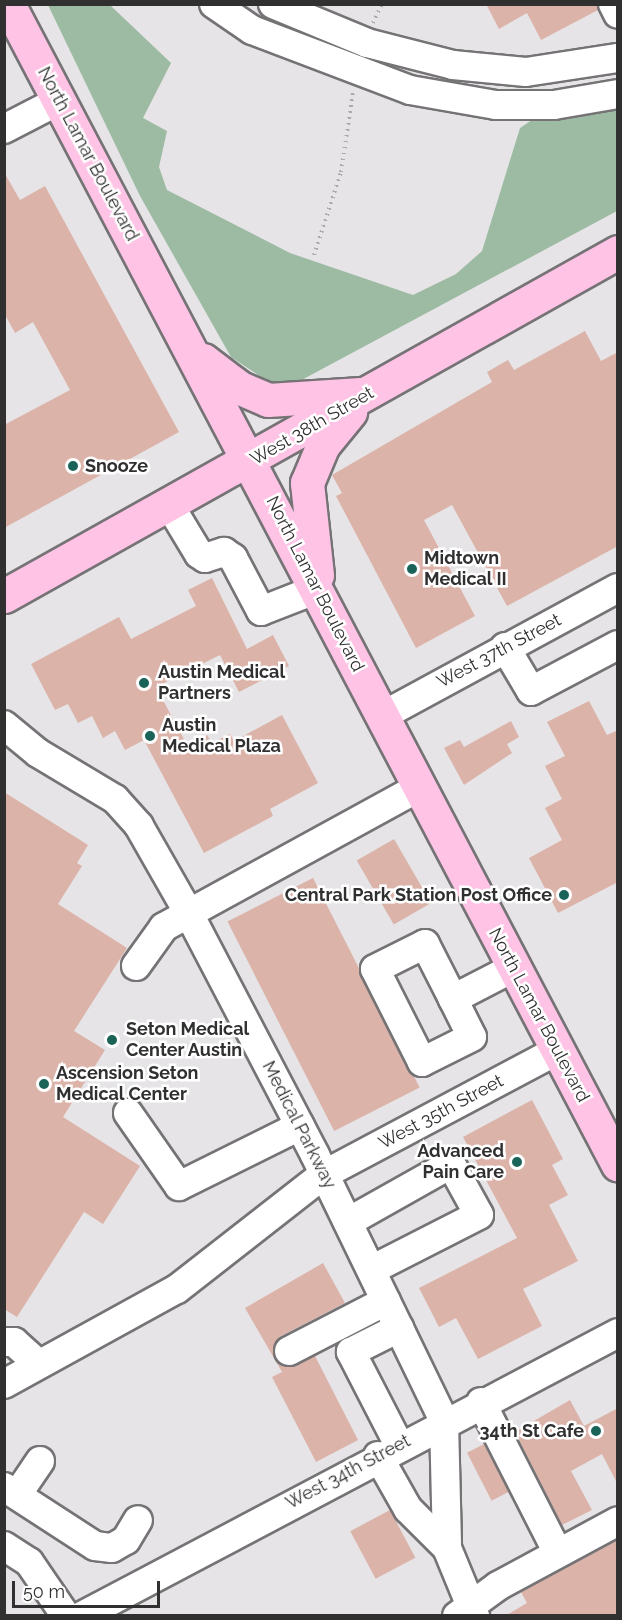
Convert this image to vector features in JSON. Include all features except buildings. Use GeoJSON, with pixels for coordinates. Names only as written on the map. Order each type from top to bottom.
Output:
{"type":"FeatureCollection","features":[{"type":"Feature","properties":{"kind":"main road","name":"North Lamar Boulevard"},"geometry":{"type":"LineString","coordinates":[[8,4],[252,462],[382,716],[618,1165]]}},
{"type":"Feature","properties":{"kind":"main road","name":"West 38th Street"},"geometry":{"type":"LineString","coordinates":[[4,596],[252,462],[618,252]]}},
{"type":"Feature","properties":{"kind":"main road"},"geometry":{"type":"LineString","coordinates":[[194,353],[240,388],[268,400],[370,393]]}},
{"type":"Feature","properties":{"kind":"main road"},"geometry":{"type":"LineString","coordinates":[[317,589],[309,477],[323,446],[370,393]]}},
{"type":"Feature","properties":{"kind":"street"},"geometry":{"type":"LineString","coordinates":[[213,4],[261,34],[359,74],[486,104],[554,105],[618,94]]}},
{"type":"Feature","properties":{"kind":"street"},"geometry":{"type":"LineString","coordinates":[[613,4],[618,14]]}},
{"type":"Feature","properties":{"kind":"street"},"geometry":{"type":"LineString","coordinates":[[261,34],[277,7],[367,43],[489,70],[566,69],[618,58]]}},
{"type":"Feature","properties":{"kind":"street"},"geometry":{"type":"LineString","coordinates":[[486,104],[489,70]]}},
{"type":"Feature","properties":{"kind":"street"},"geometry":{"type":"LineString","coordinates":[[5,128],[60,100]]}},
{"type":"Feature","properties":{"kind":"street"},"geometry":{"type":"LineString","coordinates":[[170,507],[199,554],[205,558],[224,552],[233,558],[261,610],[317,589]]}},
{"type":"Feature","properties":{"kind":"street","name":"West 37th Street"},"geometry":{"type":"LineString","coordinates":[[382,716],[618,588]]}},
{"type":"Feature","properties":{"kind":"street"},"geometry":{"type":"LineString","coordinates":[[506,647],[531,691],[618,645]]}},
{"type":"Feature","properties":{"kind":"street","name":"Medical Parkway"},"geometry":{"type":"LineString","coordinates":[[4,725],[38,753],[115,799],[140,826],[188,912],[300,1126],[444,1421]]}},
{"type":"Feature","properties":{"kind":"street"},"geometry":{"type":"LineString","coordinates":[[136,966],[158,931],[188,912],[420,788]]}},
{"type":"Feature","properties":{"kind":"street"},"geometry":{"type":"LineString","coordinates":[[453,999],[514,967]]}},
{"type":"Feature","properties":{"kind":"street","name":"West 35th Street"},"geometry":{"type":"LineString","coordinates":[[4,1384],[37,1363],[177,1288],[323,1175],[558,1050]]}},
{"type":"Feature","properties":{"kind":"street"},"geometry":{"type":"LineString","coordinates":[[128,1113],[179,1186],[300,1126]]}},
{"type":"Feature","properties":{"kind":"street"},"geometry":{"type":"LineString","coordinates":[[348,1222],[452,1164],[479,1215],[371,1270]]}},
{"type":"Feature","properties":{"kind":"street"},"geometry":{"type":"LineString","coordinates":[[289,1350],[386,1301]]}},
{"type":"Feature","properties":{"kind":"street"},"geometry":{"type":"LineString","coordinates":[[399,1328],[351,1352],[408,1509],[447,1548]]}},
{"type":"Feature","properties":{"kind":"street","name":"West 34th Street"},"geometry":{"type":"LineString","coordinates":[[82,1616],[388,1450],[618,1334]]}},
{"type":"Feature","properties":{"kind":"street"},"geometry":{"type":"LineString","coordinates":[[4,1342],[14,1342],[37,1363]]}},
{"type":"Feature","properties":{"kind":"street"},"geometry":{"type":"LineString","coordinates":[[481,1402],[558,1553]]}},
{"type":"Feature","properties":{"kind":"street"},"geometry":{"type":"LineString","coordinates":[[444,1421],[447,1548],[468,1613],[558,1553],[618,1521]]}},
{"type":"Feature","properties":{"kind":"street"},"geometry":{"type":"LineString","coordinates":[[40,1461],[11,1491],[95,1546],[112,1548],[126,1540],[138,1520]]}},
{"type":"Feature","properties":{"kind":"street"},"geometry":{"type":"LineString","coordinates":[[4,1546],[29,1562],[66,1616]]}},
{"type":"Feature","properties":{"kind":"path"},"geometry":{"type":"LineString","coordinates":[[367,43],[382,4]]}},
{"type":"Feature","properties":{"kind":"path"},"geometry":{"type":"LineString","coordinates":[[314,255],[341,172],[359,74]]}},
{"type":"Feature","properties":{"kind":"green space"},"geometry":{"type":"Polygon","coordinates":[[[48,5],[110,5],[171,63],[143,118],[167,131],[159,167],[167,190],[290,253],[413,295],[456,274],[482,251],[520,128],[554,105],[617,103],[617,211],[296,383],[272,384],[231,357],[140,196],[48,5]]]}},
{"type":"Feature","properties":{"kind":"place","name":"Snooze"},"geometry":{"type":"Point","coordinates":[73,466]}},
{"type":"Feature","properties":{"kind":"place","name":"Midtown Medical II"},"geometry":{"type":"Point","coordinates":[412,569]}},
{"type":"Feature","properties":{"kind":"place","name":"Austin Medical Partners"},"geometry":{"type":"Point","coordinates":[144,683]}},
{"type":"Feature","properties":{"kind":"place","name":"Austin Medical Plaza"},"geometry":{"type":"Point","coordinates":[150,736]}},
{"type":"Feature","properties":{"kind":"place","name":"Central Park Station Post Office"},"geometry":{"type":"Point","coordinates":[564,895]}},
{"type":"Feature","properties":{"kind":"place","name":"Seton Medical Center Austin"},"geometry":{"type":"Point","coordinates":[112,1040]}},
{"type":"Feature","properties":{"kind":"place","name":"Ascension Seton Medical Center"},"geometry":{"type":"Point","coordinates":[44,1084]}},
{"type":"Feature","properties":{"kind":"place","name":"Advanced Pain Care"},"geometry":{"type":"Point","coordinates":[517,1162]}},
{"type":"Feature","properties":{"kind":"place","name":"34th St Cafe"},"geometry":{"type":"Point","coordinates":[596,1431]}}]}
